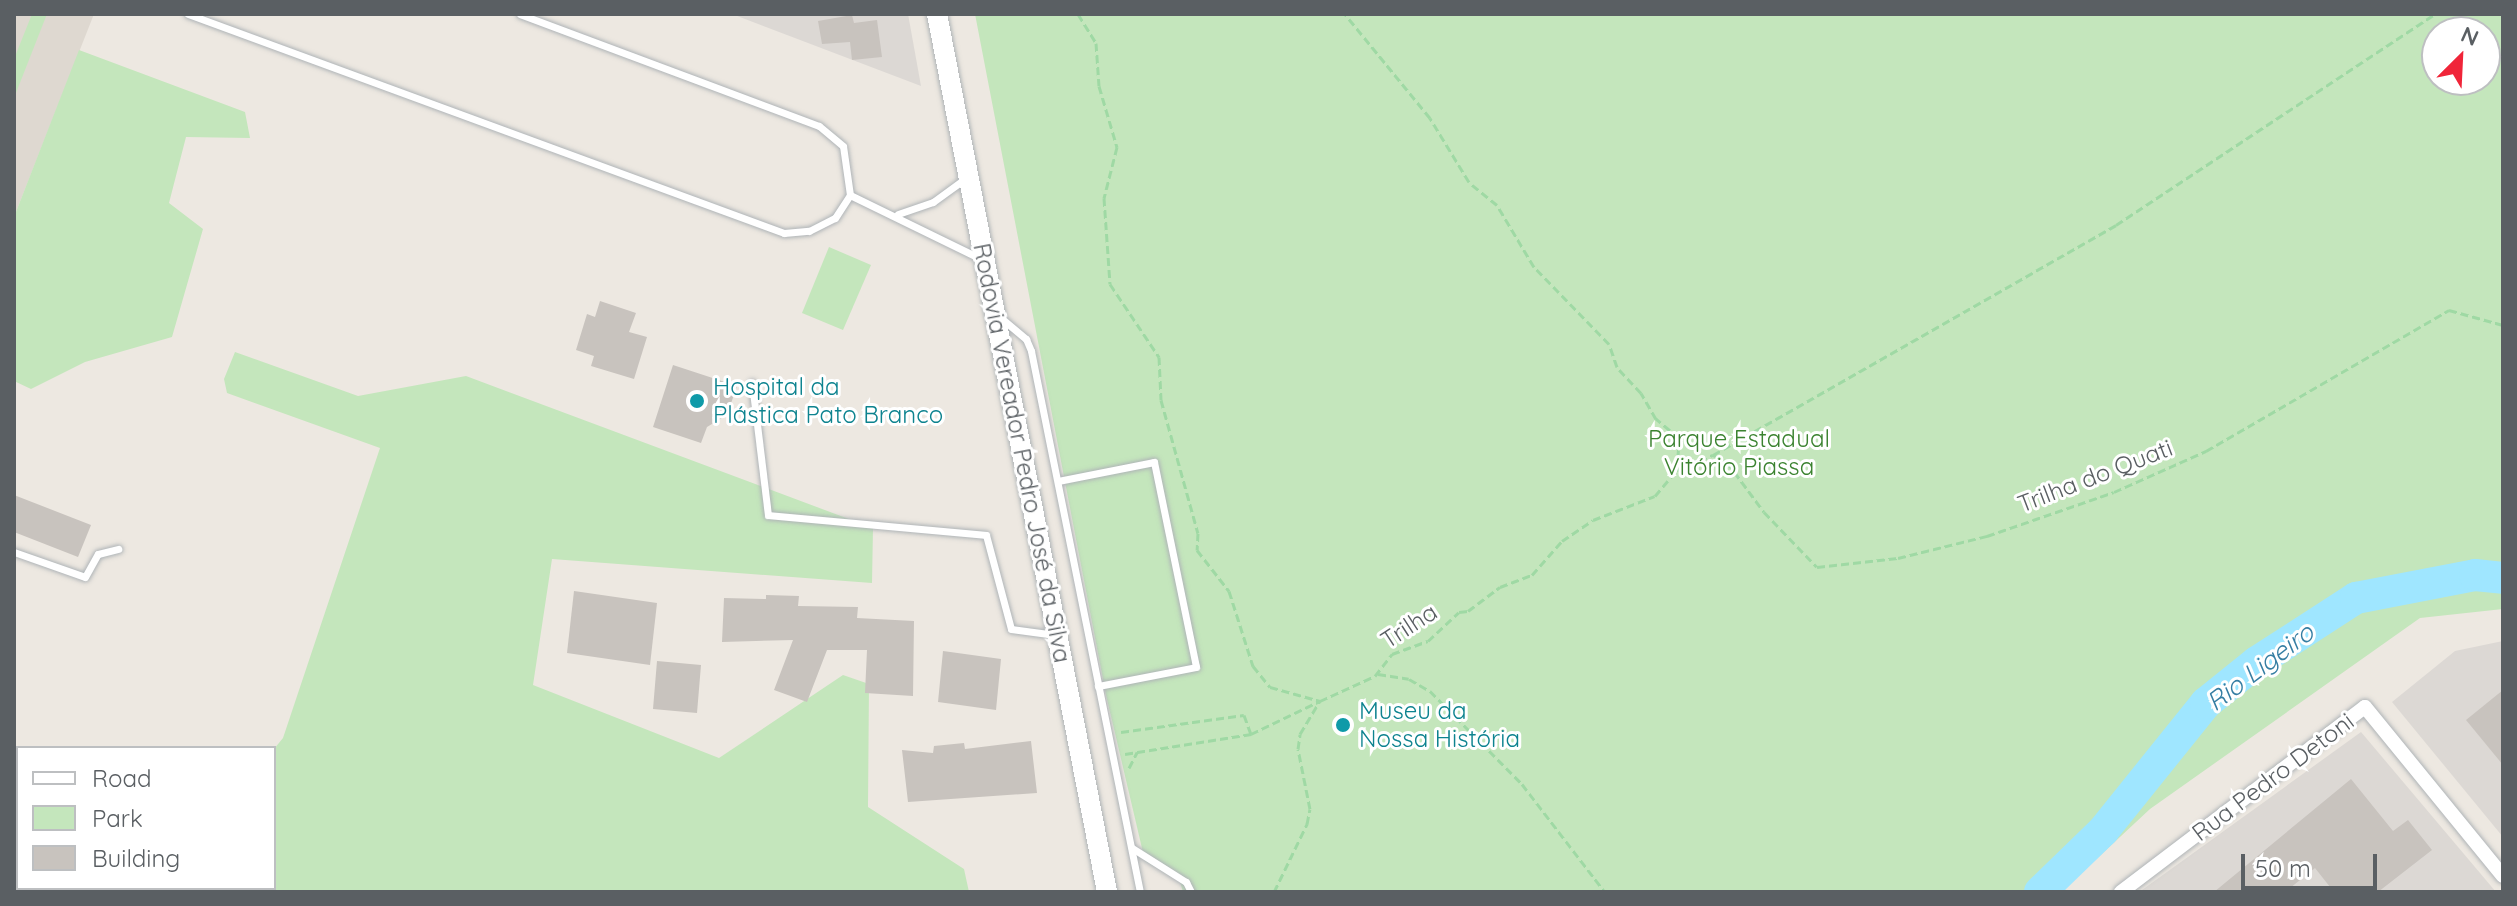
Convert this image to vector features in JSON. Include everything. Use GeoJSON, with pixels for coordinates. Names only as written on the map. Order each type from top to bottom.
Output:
{"type":"FeatureCollection","features":[{"type":"Feature","properties":{"kind":"main road","name":"Rodovia Vereador Pedro José da Silva"},"geometry":{"type":"LineString","coordinates":[[937,14],[966,178],[997,315],[1107,892]]}},
{"type":"Feature","properties":{"kind":"street","name":"Rua Pedro Detoni"},"geometry":{"type":"LineString","coordinates":[[2121,892],[2365,707],[2503,876]]}},
{"type":"Feature","properties":{"kind":"lane"},"geometry":{"type":"LineString","coordinates":[[188,14],[784,233],[809,231],[835,218],[850,195],[843,146],[819,126],[520,14]]}},
{"type":"Feature","properties":{"kind":"lane"},"geometry":{"type":"LineString","coordinates":[[898,214],[933,202],[966,178]]}},
{"type":"Feature","properties":{"kind":"lane"},"geometry":{"type":"LineString","coordinates":[[850,195],[898,214],[985,261]]}},
{"type":"Feature","properties":{"kind":"lane"},"geometry":{"type":"LineString","coordinates":[[997,315],[1026,339],[1031,351],[1140,892]]}},
{"type":"Feature","properties":{"kind":"lane"},"geometry":{"type":"LineString","coordinates":[[752,383],[768,515],[986,535],[1011,629],[1058,635]]}},
{"type":"Feature","properties":{"kind":"lane"},"geometry":{"type":"LineString","coordinates":[[1058,481],[1154,462],[1196,667],[1098,686]]}},
{"type":"Feature","properties":{"kind":"lane"},"geometry":{"type":"LineString","coordinates":[[14,552],[85,577],[98,554],[118,549]]}},
{"type":"Feature","properties":{"kind":"lane"},"geometry":{"type":"LineString","coordinates":[[1132,848],[1186,882],[1191,892]]}},
{"type":"Feature","properties":{"kind":"path"},"geometry":{"type":"LineString","coordinates":[[1078,14],[1096,43],[1099,86],[1117,147],[1104,198],[1110,284],[1159,357],[1161,400],[1198,533],[1197,550],[1229,591],[1253,666],[1270,687],[1320,701],[1300,734],[1298,749],[1310,809],[1307,824],[1274,892]]}},
{"type":"Feature","properties":{"kind":"path"},"geometry":{"type":"LineString","coordinates":[[1345,14],[1430,118],[1469,182],[1497,205],[1534,267],[1609,344],[1617,367],[1656,419],[1677,435],[1677,470],[1713,455],[2116,225],[2435,14]]}},
{"type":"Feature","properties":{"kind":"path","name":"Trilha do Quati"},"geometry":{"type":"LineString","coordinates":[[1713,455],[1727,462],[1764,512],[1817,567],[1898,558],[1987,536],[2114,492],[2193,457],[2449,310],[2503,325]]}},
{"type":"Feature","properties":{"kind":"path","name":"Trilha"},"geometry":{"type":"LineString","coordinates":[[1111,756],[1251,734],[1375,676],[1392,654],[1428,641],[1459,612],[1468,611],[1500,587],[1532,575],[1577,530],[1655,496],[1677,470]]}},
{"type":"Feature","properties":{"kind":"path"},"geometry":{"type":"LineString","coordinates":[[1375,676],[1384,672],[1430,691],[1522,784],[1605,892]]}},
{"type":"Feature","properties":{"kind":"path"},"geometry":{"type":"LineString","coordinates":[[1107,734],[1244,715],[1251,734]]}},
{"type":"Feature","properties":{"kind":"path"},"geometry":{"type":"LineString","coordinates":[[1129,770],[1137,752]]}},
{"type":"Feature","properties":{"kind":"shaded area"},"geometry":{"type":"Polygon","coordinates":[[[14,14],[94,14],[14,217],[14,14]]]}},
{"type":"Feature","properties":{"kind":"shaded area"},"geometry":{"type":"Polygon","coordinates":[[[732,14],[908,14],[921,86],[732,14]]]}},
{"type":"Feature","properties":{"kind":"shaded area"},"geometry":{"type":"Polygon","coordinates":[[[2503,641],[2503,837],[2392,702],[2455,651],[2503,641]]]}},
{"type":"Feature","properties":{"kind":"shaded area"},"geometry":{"type":"Polygon","coordinates":[[[2361,732],[2496,892],[2142,890],[2361,732]]]}},
{"type":"Feature","properties":{"kind":"green space"},"geometry":{"type":"Polygon","coordinates":[[[32,14],[47,14],[14,98],[14,59],[32,14]]]}},
{"type":"Feature","properties":{"kind":"green space","name":"Parque Estadual Vitório Piassa"},"geometry":{"type":"Polygon","coordinates":[[[975,14],[2503,14],[2503,609],[2420,618],[2150,809],[2061,892],[1183,892],[1180,882],[1145,861],[1106,695],[975,14]]]}},
{"type":"Feature","properties":{"kind":"green space"},"geometry":{"type":"Polygon","coordinates":[[[79,50],[245,112],[250,138],[186,137],[169,203],[203,229],[172,337],[85,362],[31,389],[14,381],[14,217],[79,50]]]}},
{"type":"Feature","properties":{"kind":"green space"},"geometry":{"type":"Polygon","coordinates":[[[829,247],[871,265],[843,330],[802,313],[829,247]]]}},
{"type":"Feature","properties":{"kind":"green space"},"geometry":{"type":"Polygon","coordinates":[[[235,352],[358,396],[466,376],[873,528],[872,583],[552,559],[533,685],[719,758],[843,675],[869,684],[868,807],[964,869],[969,892],[167,892],[276,890],[276,747],[283,738],[380,448],[227,393],[224,379],[235,352]]]}},
{"type":"Feature","properties":{"kind":"building"},"geometry":{"type":"Polygon","coordinates":[[[852,15],[854,23],[877,20],[882,57],[852,60],[850,42],[822,44],[818,21],[852,15]]]}},
{"type":"Feature","properties":{"kind":"building"},"geometry":{"type":"Polygon","coordinates":[[[600,301],[636,313],[629,332],[647,337],[634,379],[591,366],[594,356],[576,350],[587,314],[595,317],[600,301]]]}},
{"type":"Feature","properties":{"kind":"building","name":"Hospital da Plástica Pato Branco"},"geometry":{"type":"Polygon","coordinates":[[[673,365],[737,386],[727,415],[707,427],[701,443],[653,427],[673,365]]]}},
{"type":"Feature","properties":{"kind":"building"},"geometry":{"type":"Polygon","coordinates":[[[14,495],[91,525],[78,557],[14,532],[14,495]]]}},
{"type":"Feature","properties":{"kind":"building"},"geometry":{"type":"Polygon","coordinates":[[[574,591],[657,603],[650,665],[567,653],[574,591]]]}},
{"type":"Feature","properties":{"kind":"building"},"geometry":{"type":"Polygon","coordinates":[[[766,595],[799,596],[798,606],[858,607],[857,618],[914,621],[913,696],[865,693],[867,650],[827,650],[807,702],[774,690],[793,640],[722,642],[724,598],[766,599],[766,595]]]}},
{"type":"Feature","properties":{"kind":"building"},"geometry":{"type":"Polygon","coordinates":[[[943,651],[1001,659],[996,710],[938,702],[943,651]]]}},
{"type":"Feature","properties":{"kind":"building"},"geometry":{"type":"Polygon","coordinates":[[[657,661],[701,665],[697,713],[653,709],[657,661]]]}},
{"type":"Feature","properties":{"kind":"building"},"geometry":{"type":"Polygon","coordinates":[[[2503,690],[2503,765],[2466,720],[2503,690]]]}},
{"type":"Feature","properties":{"kind":"building"},"geometry":{"type":"Polygon","coordinates":[[[1031,741],[1037,793],[908,802],[902,750],[933,753],[934,746],[964,743],[965,749],[1031,741]]]}},
{"type":"Feature","properties":{"kind":"building"},"geometry":{"type":"Polygon","coordinates":[[[2351,779],[2393,831],[2408,820],[2432,850],[2378,892],[2334,892],[2315,868],[2285,892],[2214,892],[2351,779]]]}},
{"type":"Feature","properties":{"kind":"waterway","name":"Rio Ligeiro"},"geometry":{"type":"LineString","coordinates":[[2040,892],[2103,831],[2206,703],[2257,662],[2356,598],[2475,575],[2503,578]]}},
{"type":"Feature","properties":{"kind":"place","name":"Hospital da Plástica Pato Branco"},"geometry":{"type":"Point","coordinates":[697,401]}},
{"type":"Feature","properties":{"kind":"place","name":"Museu da Nossa História"},"geometry":{"type":"Point","coordinates":[1343,725]}}]}
